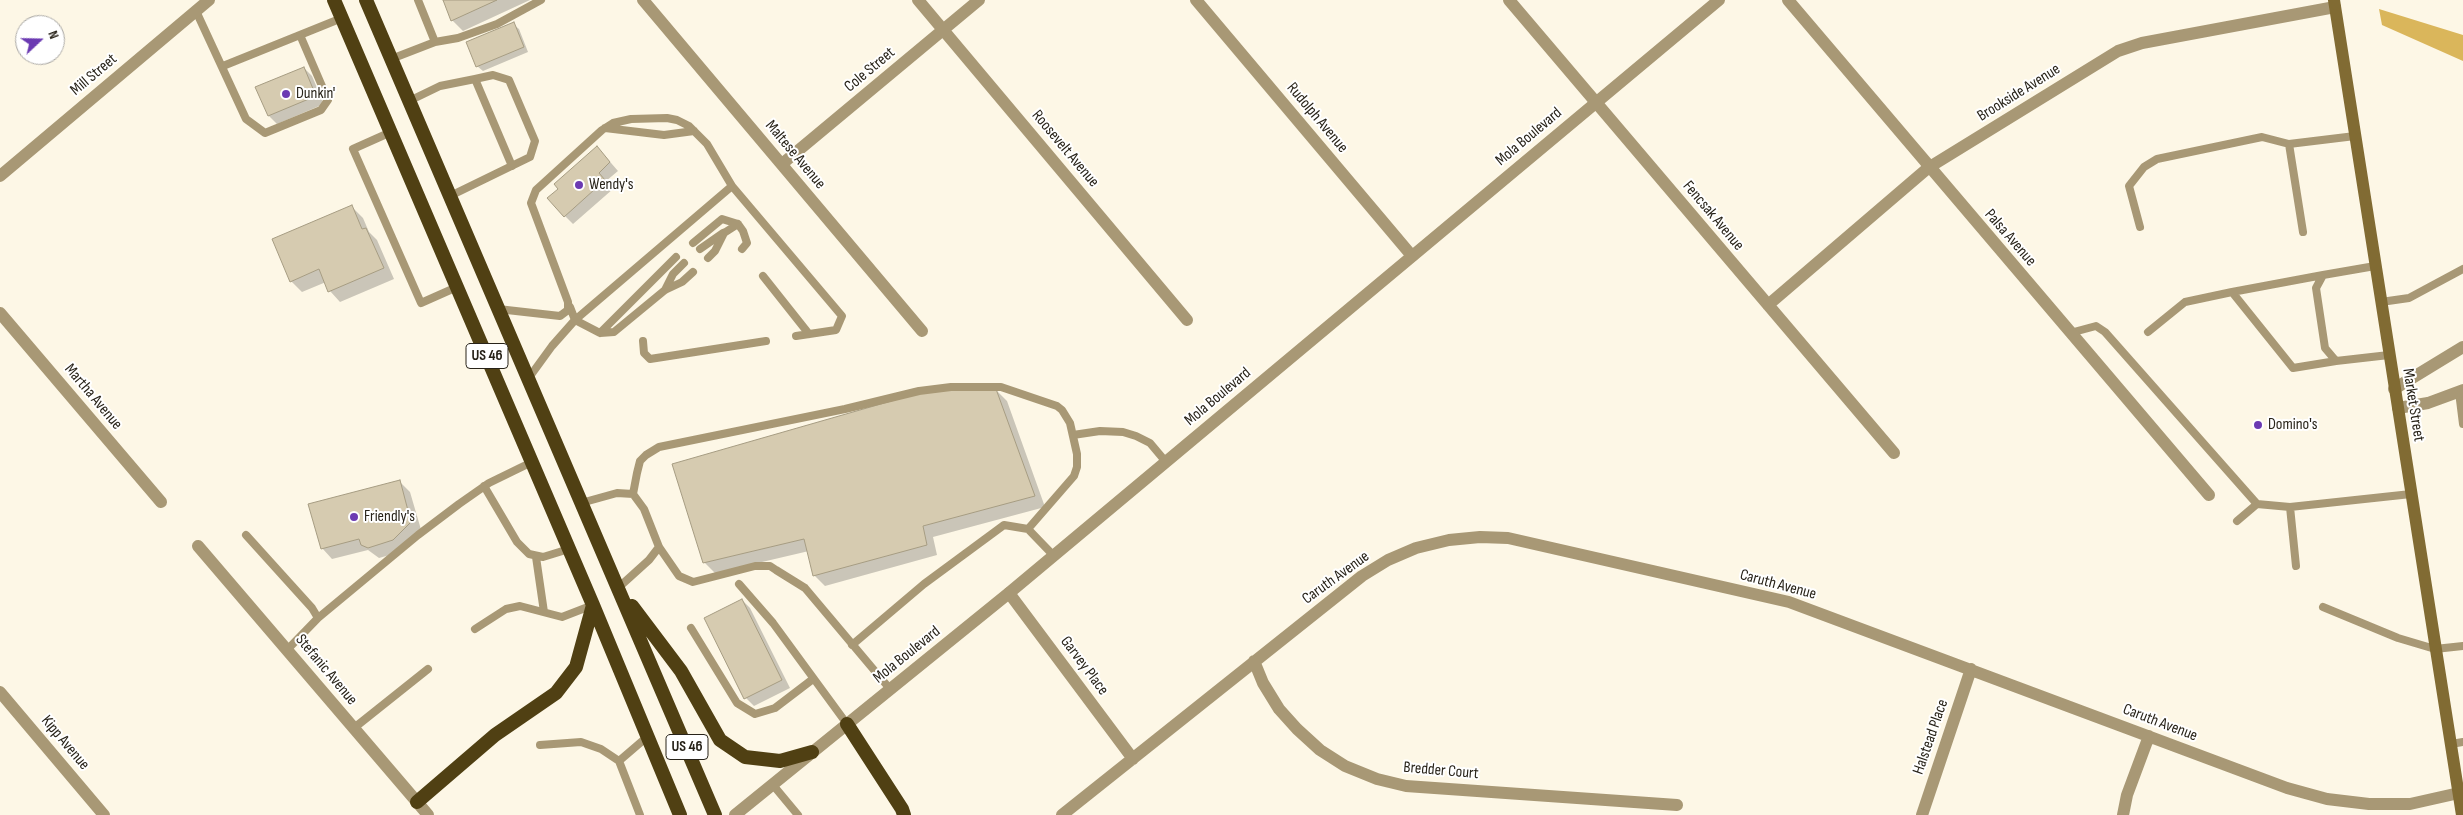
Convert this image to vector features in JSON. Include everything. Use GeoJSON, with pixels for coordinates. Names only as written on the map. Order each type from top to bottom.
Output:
{"type":"FeatureCollection","features":[{"type":"Feature","properties":{"kind":"highway","name":"US 46"},"geometry":{"type":"LineString","coordinates":[[334,0],[593,605],[680,815]]}},
{"type":"Feature","properties":{"kind":"highway","name":"US 46"},"geometry":{"type":"LineString","coordinates":[[366,0],[715,815]]}},
{"type":"Feature","properties":{"kind":"highway"},"geometry":{"type":"LineString","coordinates":[[618,588],[681,671],[720,740],[745,757],[780,761],[812,752]]}},
{"type":"Feature","properties":{"kind":"highway"},"geometry":{"type":"LineString","coordinates":[[417,802],[495,736],[556,693],[576,666],[593,605]]}},
{"type":"Feature","properties":{"kind":"highway"},"geometry":{"type":"LineString","coordinates":[[846,724],[902,809],[904,815]]}},
{"type":"Feature","properties":{"kind":"main road","name":"Market Street"},"geometry":{"type":"LineString","coordinates":[[2334,4],[2435,649],[2457,743],[2458,793],[2462,815]]}},
{"type":"Feature","properties":{"kind":"street","name":"Mill Street"},"geometry":{"type":"LineString","coordinates":[[0,176],[209,0]]}},
{"type":"Feature","properties":{"kind":"street","name":"Maltese Avenue"},"geometry":{"type":"LineString","coordinates":[[643,0],[922,331]]}},
{"type":"Feature","properties":{"kind":"street","name":"Roosevelt Avenue"},"geometry":{"type":"LineString","coordinates":[[918,0],[1187,320]]}},
{"type":"Feature","properties":{"kind":"street","name":"Cole Street"},"geometry":{"type":"LineString","coordinates":[[782,164],[979,0]]}},
{"type":"Feature","properties":{"kind":"street","name":"Rudolph Avenue"},"geometry":{"type":"LineString","coordinates":[[1196,0],[1412,256]]}},
{"type":"Feature","properties":{"kind":"street","name":"Fencsak Avenue"},"geometry":{"type":"LineString","coordinates":[[1509,0],[1894,453]]}},
{"type":"Feature","properties":{"kind":"street","name":"Mola Boulevard"},"geometry":{"type":"LineString","coordinates":[[735,815],[1054,556],[1719,0]]}},
{"type":"Feature","properties":{"kind":"street","name":"Palsa Avenue"},"geometry":{"type":"LineString","coordinates":[[1788,0],[1928,168],[2209,495]]}},
{"type":"Feature","properties":{"kind":"street","name":"Brookside Avenue"},"geometry":{"type":"LineString","coordinates":[[1768,305],[1928,168],[2118,51],[2142,43],[2334,4]]}},
{"type":"Feature","properties":{"kind":"street","name":"Martha Avenue"},"geometry":{"type":"LineString","coordinates":[[0,313],[161,502]]}},
{"type":"Feature","properties":{"kind":"street"},"geometry":{"type":"LineString","coordinates":[[2394,389],[2463,347]]}},
{"type":"Feature","properties":{"kind":"street"},"geometry":{"type":"LineString","coordinates":[[2398,408],[2428,403],[2461,391]]}},
{"type":"Feature","properties":{"kind":"street","name":"Caruth Avenue"},"geometry":{"type":"LineString","coordinates":[[1062,815],[1362,576],[1388,560],[1416,548],[1441,542],[1480,537],[1508,538],[1790,602],[2287,788],[2327,798],[2369,804],[2410,804],[2458,793]]}},
{"type":"Feature","properties":{"kind":"street","name":"Stefanic Avenue"},"geometry":{"type":"LineString","coordinates":[[198,546],[428,815]]}},
{"type":"Feature","properties":{"kind":"street","name":"Garvey Place"},"geometry":{"type":"LineString","coordinates":[[1009,593],[1132,759]]}},
{"type":"Feature","properties":{"kind":"street","name":"Bredder Court"},"geometry":{"type":"LineString","coordinates":[[1254,662],[1263,683],[1279,709],[1297,730],[1320,750],[1345,766],[1376,779],[1406,786],[1677,805]]}},
{"type":"Feature","properties":{"kind":"street","name":"Halstead Place"},"geometry":{"type":"LineString","coordinates":[[1922,815],[1972,669]]}},
{"type":"Feature","properties":{"kind":"street","name":"Kipp Avenue"},"geometry":{"type":"LineString","coordinates":[[0,692],[104,815]]}},
{"type":"Feature","properties":{"kind":"street"},"geometry":{"type":"LineString","coordinates":[[2123,815],[2126,795],[2149,736]]}},
{"type":"Feature","properties":{"kind":"lane"},"geometry":{"type":"LineString","coordinates":[[418,0],[434,42]]}},
{"type":"Feature","properties":{"kind":"lane"},"geometry":{"type":"LineString","coordinates":[[391,59],[434,42],[458,38],[497,24],[541,0]]}},
{"type":"Feature","properties":{"kind":"lane"},"geometry":{"type":"LineString","coordinates":[[196,11],[246,119],[265,133],[320,110],[328,100],[300,35]]}},
{"type":"Feature","properties":{"kind":"lane"},"geometry":{"type":"LineString","coordinates":[[223,66],[342,18]]}},
{"type":"Feature","properties":{"kind":"lane"},"geometry":{"type":"LineString","coordinates":[[409,101],[440,86],[494,75],[509,80],[535,140],[530,157],[450,196]]}},
{"type":"Feature","properties":{"kind":"lane"},"geometry":{"type":"LineString","coordinates":[[475,79],[512,166]]}},
{"type":"Feature","properties":{"kind":"lane"},"geometry":{"type":"LineString","coordinates":[[693,272],[682,282],[666,290],[614,332],[600,333],[576,320],[570,307],[531,203],[536,190],[604,128],[622,121],[651,118],[677,120],[694,131],[708,144],[732,186],[842,316],[836,330],[796,336]]}},
{"type":"Feature","properties":{"kind":"lane"},"geometry":{"type":"LineString","coordinates":[[604,128],[664,135],[694,131]]}},
{"type":"Feature","properties":{"kind":"lane"},"geometry":{"type":"LineString","coordinates":[[391,132],[353,149],[421,303],[457,287]]}},
{"type":"Feature","properties":{"kind":"lane"},"geometry":{"type":"LineString","coordinates":[[2140,227],[2129,186],[2144,167],[2157,159],[2262,137],[2289,144],[2355,136]]}},
{"type":"Feature","properties":{"kind":"lane"},"geometry":{"type":"LineString","coordinates":[[2289,144],[2303,232]]}},
{"type":"Feature","properties":{"kind":"lane"},"geometry":{"type":"LineString","coordinates":[[528,379],[552,346],[576,320],[732,186]]}},
{"type":"Feature","properties":{"kind":"lane"},"geometry":{"type":"LineString","coordinates":[[738,224],[697,246],[722,219],[738,224],[744,231],[747,243],[742,248]]}},
{"type":"Feature","properties":{"kind":"lane"},"geometry":{"type":"LineString","coordinates":[[708,258],[715,251],[724,233]]}},
{"type":"Feature","properties":{"kind":"lane"},"geometry":{"type":"LineString","coordinates":[[600,333],[676,257]]}},
{"type":"Feature","properties":{"kind":"lane"},"geometry":{"type":"LineString","coordinates":[[666,290],[673,274],[684,264]]}},
{"type":"Feature","properties":{"kind":"lane"},"geometry":{"type":"LineString","coordinates":[[2148,332],[2185,302],[2375,266]]}},
{"type":"Feature","properties":{"kind":"lane"},"geometry":{"type":"LineString","coordinates":[[2381,302],[2409,298],[2463,269]]}},
{"type":"Feature","properties":{"kind":"lane"},"geometry":{"type":"LineString","coordinates":[[2323,275],[2316,288],[2325,348],[2336,361]]}},
{"type":"Feature","properties":{"kind":"lane"},"geometry":{"type":"LineString","coordinates":[[762,276],[809,334]]}},
{"type":"Feature","properties":{"kind":"lane"},"geometry":{"type":"LineString","coordinates":[[2232,292],[2293,368],[2336,361],[2389,356]]}},
{"type":"Feature","properties":{"kind":"lane"},"geometry":{"type":"LineString","coordinates":[[498,309],[560,316],[570,307]]}},
{"type":"Feature","properties":{"kind":"lane"},"geometry":{"type":"LineString","coordinates":[[2070,333],[2096,326],[2105,332],[2257,504],[2290,507],[2411,494]]}},
{"type":"Feature","properties":{"kind":"lane"},"geometry":{"type":"LineString","coordinates":[[643,341],[644,353],[650,359],[766,341]]}},
{"type":"Feature","properties":{"kind":"lane"},"geometry":{"type":"LineString","coordinates":[[890,689],[805,588],[770,566],[755,566],[693,582],[678,576],[659,547],[644,509],[633,494],[640,461],[646,454],[659,447],[845,409],[932,388],[1001,387],[1057,406],[1066,416],[1077,454],[1077,466],[1074,476],[1028,529]]}},
{"type":"Feature","properties":{"kind":"lane"},"geometry":{"type":"LineString","coordinates":[[2461,391],[2463,424]]}},
{"type":"Feature","properties":{"kind":"lane"},"geometry":{"type":"LineString","coordinates":[[1073,435],[1100,431],[1123,432],[1150,443],[1166,462]]}},
{"type":"Feature","properties":{"kind":"lane"},"geometry":{"type":"LineString","coordinates":[[287,650],[318,618],[418,535],[484,486],[532,462]]}},
{"type":"Feature","properties":{"kind":"lane"},"geometry":{"type":"LineString","coordinates":[[484,486],[516,542],[529,554],[543,558],[569,549]]}},
{"type":"Feature","properties":{"kind":"lane"},"geometry":{"type":"LineString","coordinates":[[580,503],[617,493],[633,494]]}},
{"type":"Feature","properties":{"kind":"lane"},"geometry":{"type":"LineString","coordinates":[[2237,521],[2257,504]]}},
{"type":"Feature","properties":{"kind":"lane"},"geometry":{"type":"LineString","coordinates":[[2290,507],[2296,566]]}},
{"type":"Feature","properties":{"kind":"lane"},"geometry":{"type":"LineString","coordinates":[[852,645],[924,584],[1004,525],[1028,529],[1054,556]]}},
{"type":"Feature","properties":{"kind":"lane"},"geometry":{"type":"LineString","coordinates":[[246,534],[312,608],[318,618]]}},
{"type":"Feature","properties":{"kind":"lane"},"geometry":{"type":"LineString","coordinates":[[618,588],[649,560],[659,547]]}},
{"type":"Feature","properties":{"kind":"lane"},"geometry":{"type":"LineString","coordinates":[[536,557],[544,612]]}},
{"type":"Feature","properties":{"kind":"lane"},"geometry":{"type":"LineString","coordinates":[[738,584],[772,623],[846,724]]}},
{"type":"Feature","properties":{"kind":"lane"},"geometry":{"type":"LineString","coordinates":[[475,628],[506,610],[520,606],[562,617],[593,605]]}},
{"type":"Feature","properties":{"kind":"lane"},"geometry":{"type":"LineString","coordinates":[[2323,607],[2398,638],[2435,649],[2463,646]]}},
{"type":"Feature","properties":{"kind":"lane"},"geometry":{"type":"LineString","coordinates":[[690,628],[737,703],[755,714],[775,708],[813,679]]}},
{"type":"Feature","properties":{"kind":"lane"},"geometry":{"type":"LineString","coordinates":[[354,728],[428,669]]}},
{"type":"Feature","properties":{"kind":"lane"},"geometry":{"type":"LineString","coordinates":[[619,762],[647,737]]}},
{"type":"Feature","properties":{"kind":"lane"},"geometry":{"type":"LineString","coordinates":[[540,745],[588,744],[601,749],[619,762],[640,815]]}},
{"type":"Feature","properties":{"kind":"lane"},"geometry":{"type":"LineString","coordinates":[[773,785],[798,815]]}},
{"type":"Feature","properties":{"kind":"shaded area"},"geometry":{"type":"Polygon","coordinates":[[[2379,9],[2463,35],[2463,61],[2382,25],[2379,9]]]}},
{"type":"Feature","properties":{"kind":"building"},"geometry":{"type":"Polygon","coordinates":[[[443,0],[497,0],[451,21],[443,0]]]}},
{"type":"Feature","properties":{"kind":"building"},"geometry":{"type":"Polygon","coordinates":[[[514,22],[524,47],[476,67],[466,42],[514,22]]]}},
{"type":"Feature","properties":{"kind":"building"},"geometry":{"type":"Polygon","coordinates":[[[304,67],[316,96],[268,116],[255,87],[304,67]]]}},
{"type":"Feature","properties":{"kind":"building"},"geometry":{"type":"Polygon","coordinates":[[[597,146],[610,162],[599,173],[605,180],[564,217],[547,198],[558,189],[554,184],[597,146]]]}},
{"type":"Feature","properties":{"kind":"building"},"geometry":{"type":"Polygon","coordinates":[[[352,205],[362,229],[366,228],[384,268],[328,292],[319,269],[290,282],[272,239],[352,205]]]}},
{"type":"Feature","properties":{"kind":"building"},"geometry":{"type":"Polygon","coordinates":[[[996,389],[1035,496],[923,526],[927,545],[813,576],[804,539],[703,563],[672,464],[926,391],[996,389]]]}},
{"type":"Feature","properties":{"kind":"building"},"geometry":{"type":"Polygon","coordinates":[[[400,480],[411,522],[393,540],[368,548],[361,545],[359,539],[321,549],[308,504],[400,480]]]}},
{"type":"Feature","properties":{"kind":"building"},"geometry":{"type":"Polygon","coordinates":[[[742,599],[782,680],[744,699],[704,618],[742,599]]]}},
{"type":"Feature","properties":{"kind":"place","name":"Dunkin'"},"geometry":{"type":"Point","coordinates":[286,94]}},
{"type":"Feature","properties":{"kind":"place","name":"Wendy's"},"geometry":{"type":"Point","coordinates":[579,185]}},
{"type":"Feature","properties":{"kind":"place","name":"Domino's"},"geometry":{"type":"Point","coordinates":[2258,425]}},
{"type":"Feature","properties":{"kind":"place","name":"Friendly's"},"geometry":{"type":"Point","coordinates":[354,517]}}]}
